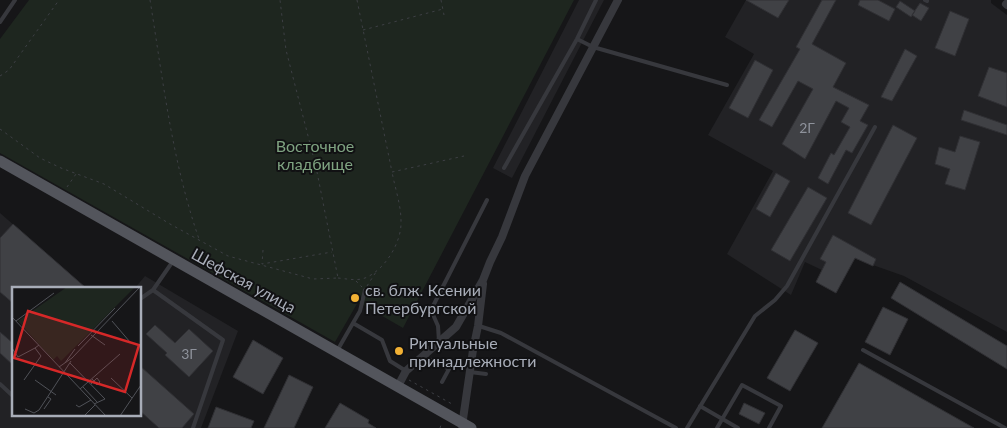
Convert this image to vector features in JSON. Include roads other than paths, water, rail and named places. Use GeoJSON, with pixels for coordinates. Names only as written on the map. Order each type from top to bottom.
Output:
{"type":"FeatureCollection","features":[{"type":"Feature","properties":{"kind":"main road","name":"Шефская улица"},"geometry":{"type":"LineString","coordinates":[[0,162],[337,352],[403,378],[465,426]]}},
{"type":"Feature","properties":{"kind":"street"},"geometry":{"type":"LineString","coordinates":[[403,378],[423,356],[456,327],[483,280],[525,176],[618,0]]}},
{"type":"Feature","properties":{"kind":"street"},"geometry":{"type":"LineString","coordinates":[[465,426],[470,372],[483,280]]}},
{"type":"Feature","properties":{"kind":"lane"},"geometry":{"type":"LineString","coordinates":[[0,22],[15,0]]}},
{"type":"Feature","properties":{"kind":"lane"},"geometry":{"type":"LineString","coordinates":[[504,168],[578,39],[596,0]]}},
{"type":"Feature","properties":{"kind":"lane"},"geometry":{"type":"LineString","coordinates":[[578,39],[593,47],[727,85]]}},
{"type":"Feature","properties":{"kind":"lane"},"geometry":{"type":"LineString","coordinates":[[687,428],[755,316],[775,300],[787,286],[874,127]]}},
{"type":"Feature","properties":{"kind":"lane"},"geometry":{"type":"LineString","coordinates":[[438,342],[438,326],[431,310],[487,200]]}},
{"type":"Feature","properties":{"kind":"lane"},"geometry":{"type":"LineString","coordinates":[[141,299],[153,290],[174,260]]}},
{"type":"Feature","properties":{"kind":"lane"},"geometry":{"type":"LineString","coordinates":[[153,290],[223,340],[193,428]]}},
{"type":"Feature","properties":{"kind":"lane"},"geometry":{"type":"LineString","coordinates":[[337,352],[360,311],[365,290]]}},
{"type":"Feature","properties":{"kind":"lane"},"geometry":{"type":"LineString","coordinates":[[353,323],[382,340],[390,361],[403,378]]}},
{"type":"Feature","properties":{"kind":"lane"},"geometry":{"type":"LineString","coordinates":[[478,326],[501,333],[676,428]]}},
{"type":"Feature","properties":{"kind":"lane"},"geometry":{"type":"LineString","coordinates":[[863,350],[1005,428]]}},
{"type":"Feature","properties":{"kind":"lane"},"geometry":{"type":"LineString","coordinates":[[423,356],[449,369],[442,382]]}},
{"type":"Feature","properties":{"kind":"lane"},"geometry":{"type":"LineString","coordinates":[[470,372],[486,374]]}},
{"type":"Feature","properties":{"kind":"lane"},"geometry":{"type":"LineString","coordinates":[[0,384],[12,395]]}},
{"type":"Feature","properties":{"kind":"lane"},"geometry":{"type":"LineString","coordinates":[[717,428],[742,385],[781,406],[769,428]]}},
{"type":"Feature","properties":{"kind":"lane"},"geometry":{"type":"LineString","coordinates":[[700,406],[738,428]]}},
{"type":"Feature","properties":{"kind":"place","name":"св. блж. Ксении Петербургской"},"geometry":{"type":"Point","coordinates":[355,298]}},
{"type":"Feature","properties":{"kind":"place","name":"Ритуальные принадлежности"},"geometry":{"type":"Point","coordinates":[399,351]}},
{"type":"Feature","properties":{"kind":"park label","name":"Восточное кладбище"},"geometry":{"type":"Point","coordinates":[315,154]}}]}
